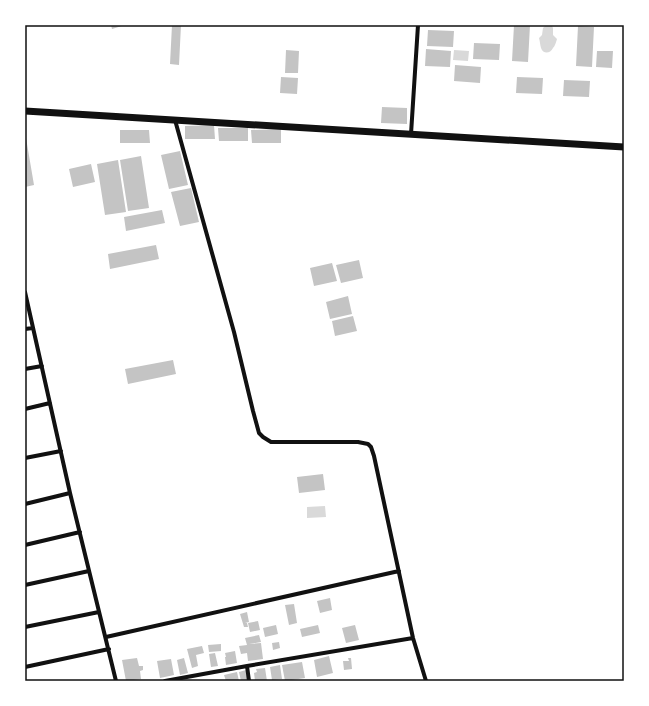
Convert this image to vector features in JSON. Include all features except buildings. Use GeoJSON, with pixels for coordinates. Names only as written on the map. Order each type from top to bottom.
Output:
{"type":"FeatureCollection","features":[{"type":"Feature","properties":{"kind":"highway"},"geometry":{"type":"LineString","coordinates":[[25,111],[624,147]]}},
{"type":"Feature","properties":{"kind":"street"},"geometry":{"type":"LineString","coordinates":[[411,134],[418,25]]}},
{"type":"Feature","properties":{"kind":"street"},"geometry":{"type":"LineString","coordinates":[[175,120],[234,332],[259,433],[271,442],[358,442],[368,444],[371,447],[414,638],[426,681]]}},
{"type":"Feature","properties":{"kind":"street"},"geometry":{"type":"LineString","coordinates":[[25,292],[70,493],[116,681]]}},
{"type":"Feature","properties":{"kind":"street"},"geometry":{"type":"LineString","coordinates":[[25,329],[34,328]]}},
{"type":"Feature","properties":{"kind":"street"},"geometry":{"type":"LineString","coordinates":[[25,369],[42,366]]}},
{"type":"Feature","properties":{"kind":"street"},"geometry":{"type":"LineString","coordinates":[[25,409],[50,403]]}},
{"type":"Feature","properties":{"kind":"street"},"geometry":{"type":"LineString","coordinates":[[25,458],[60,450]]}},
{"type":"Feature","properties":{"kind":"street"},"geometry":{"type":"LineString","coordinates":[[25,504],[70,493]]}},
{"type":"Feature","properties":{"kind":"street"},"geometry":{"type":"LineString","coordinates":[[25,545],[80,532]]}},
{"type":"Feature","properties":{"kind":"street"},"geometry":{"type":"LineString","coordinates":[[25,585],[89,571]]}},
{"type":"Feature","properties":{"kind":"street"},"geometry":{"type":"LineString","coordinates":[[106,637],[399,571]]}},
{"type":"Feature","properties":{"kind":"street"},"geometry":{"type":"LineString","coordinates":[[25,627],[99,612]]}},
{"type":"Feature","properties":{"kind":"street"},"geometry":{"type":"LineString","coordinates":[[165,681],[414,638]]}},
{"type":"Feature","properties":{"kind":"street"},"geometry":{"type":"LineString","coordinates":[[25,667],[109,649]]}},
{"type":"Feature","properties":{"kind":"street"},"geometry":{"type":"LineString","coordinates":[[247,666],[249,681]]}},
{"type":"Feature","properties":{"kind":"shaded area"},"geometry":{"type":"Polygon","coordinates":[[[545,26],[552,26],[553,35],[557,39],[552,50],[547,52],[542,50],[539,38],[542,35],[543,28],[545,26]]]}},
{"type":"Feature","properties":{"kind":"shaded area"},"geometry":{"type":"Polygon","coordinates":[[[454,50],[469,51],[468,61],[453,60],[454,50]]]}},
{"type":"Feature","properties":{"kind":"shaded area"},"geometry":{"type":"Polygon","coordinates":[[[325,506],[326,517],[307,518],[307,507],[325,506]]]}}]}
